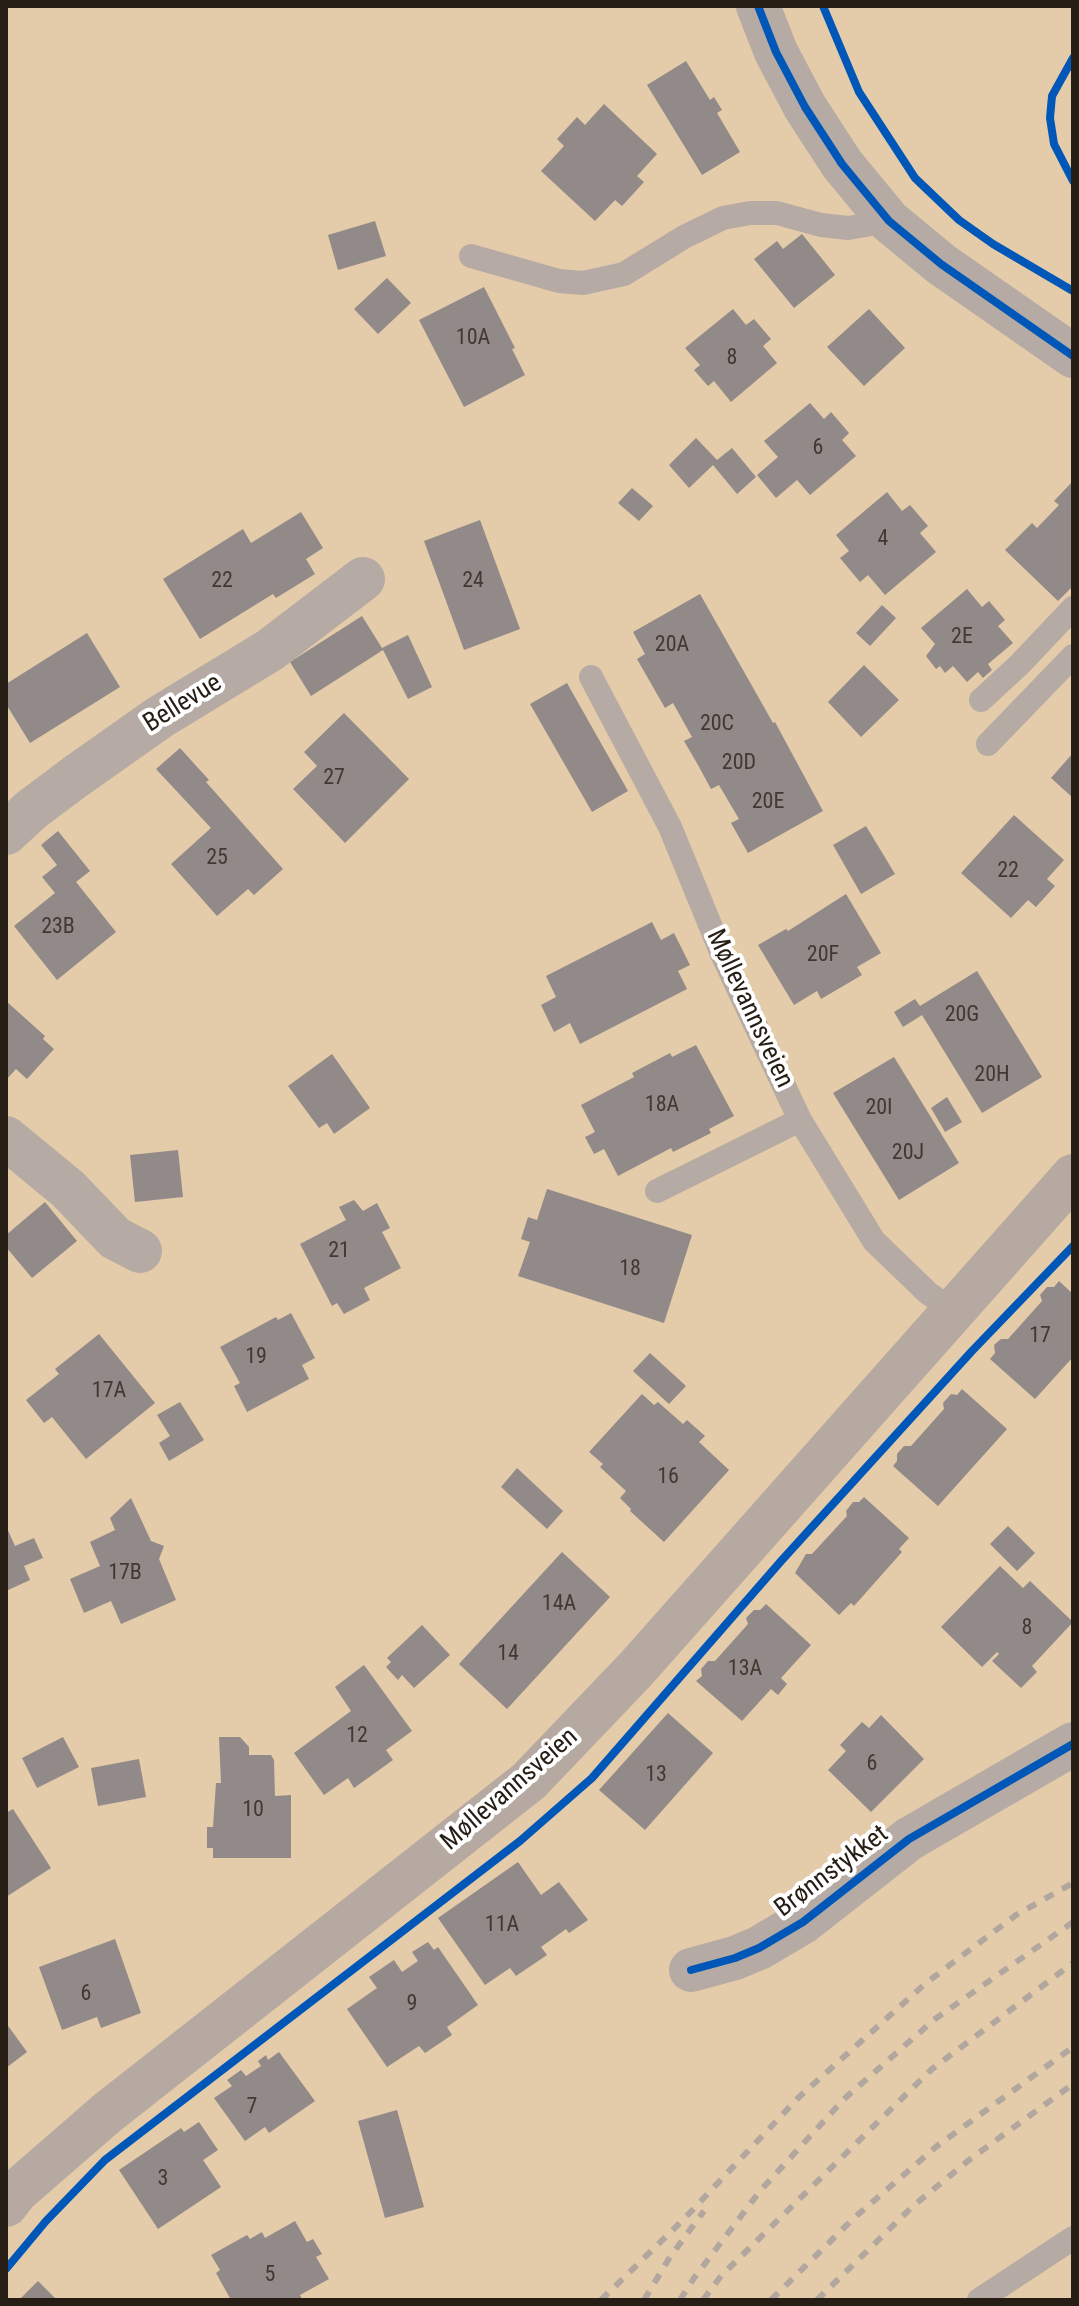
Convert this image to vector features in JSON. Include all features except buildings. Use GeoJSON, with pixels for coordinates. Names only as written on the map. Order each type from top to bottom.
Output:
{"type":"FeatureCollection","features":[{"type":"Feature","properties":{"kind":"main road","name":"Møllevannsveien"},"geometry":{"type":"LineString","coordinates":[[6,2205],[16,2192],[107,2113],[529,1781],[773,1516],[1073,1176]]}},
{"type":"Feature","properties":{"kind":"street"},"geometry":{"type":"LineString","coordinates":[[758,6],[776,52],[805,107],[842,164],[889,221],[941,264],[1073,356]]}},
{"type":"Feature","properties":{"kind":"street","name":"Bellevue"},"geometry":{"type":"LineString","coordinates":[[6,833],[75,777],[171,710],[270,650],[363,579]]}},
{"type":"Feature","properties":{"kind":"street"},"geometry":{"type":"LineString","coordinates":[[6,1138],[68,1189],[115,1238],[140,1251]]}},
{"type":"Feature","properties":{"kind":"street","name":"Brønnstykket"},"geometry":{"type":"LineString","coordinates":[[691,1970],[735,1958],[803,1922],[909,1839],[1073,1744]]}},
{"type":"Feature","properties":{"kind":"lane"},"geometry":{"type":"LineString","coordinates":[[471,256],[559,281],[583,283],[624,274],[684,237],[723,218],[750,213],[777,213],[821,225],[848,228],[889,221]]}},
{"type":"Feature","properties":{"kind":"lane"},"geometry":{"type":"LineString","coordinates":[[981,700],[1073,608]]}},
{"type":"Feature","properties":{"kind":"lane"},"geometry":{"type":"LineString","coordinates":[[988,744],[1073,656]]}},
{"type":"Feature","properties":{"kind":"lane","name":"Møllevannsveien"},"geometry":{"type":"LineString","coordinates":[[591,677],[670,827],[722,954],[800,1120],[874,1241],[928,1293],[952,1310]]}},
{"type":"Feature","properties":{"kind":"lane"},"geometry":{"type":"LineString","coordinates":[[657,1191],[800,1120]]}},
{"type":"Feature","properties":{"kind":"lane"},"geometry":{"type":"LineString","coordinates":[[979,2300],[1073,2238]]}},
{"type":"Feature","properties":{"kind":"shaded area"},"geometry":{"type":"Polygon","coordinates":[[[6,6],[1073,6],[1073,2300],[6,2300],[6,6]]]}},
{"type":"Feature","properties":{"kind":"railway"},"geometry":{"type":"LineString","coordinates":[[601,2300],[682,2221],[798,2098],[926,1983],[1016,1915],[1073,1883]]}},
{"type":"Feature","properties":{"kind":"railway"},"geometry":{"type":"LineString","coordinates":[[680,2300],[760,2191],[844,2099],[935,2019],[1073,1922]]}},
{"type":"Feature","properties":{"kind":"railway"},"geometry":{"type":"LineString","coordinates":[[703,2300],[721,2276],[932,2069],[1073,1963]]}},
{"type":"Feature","properties":{"kind":"railway"},"geometry":{"type":"LineString","coordinates":[[771,2300],[854,2218],[937,2146],[1073,2047]]}},
{"type":"Feature","properties":{"kind":"railway"},"geometry":{"type":"LineString","coordinates":[[817,2300],[912,2207],[969,2160],[1073,2084]]}},
{"type":"Feature","properties":{"kind":"railway"},"geometry":{"type":"LineString","coordinates":[[644,2300],[670,2257],[704,2211]]}},
{"type":"Feature","properties":{"kind":"cycle path"},"geometry":{"type":"LineString","coordinates":[[758,6],[776,52],[805,107],[842,164],[889,221],[941,264],[1073,356]]}},
{"type":"Feature","properties":{"kind":"cycle path"},"geometry":{"type":"LineString","coordinates":[[823,6],[859,92],[915,178],[959,220],[1073,291]]}},
{"type":"Feature","properties":{"kind":"cycle path"},"geometry":{"type":"LineString","coordinates":[[1073,58],[1052,96],[1050,118],[1054,144],[1073,181]]}},
{"type":"Feature","properties":{"kind":"cycle path"},"geometry":{"type":"LineString","coordinates":[[6,2269],[46,2221],[105,2160],[520,1841],[592,1778],[782,1560],[972,1351],[1073,1246]]}},
{"type":"Feature","properties":{"kind":"cycle path"},"geometry":{"type":"LineString","coordinates":[[691,1970],[759,1948],[803,1922],[909,1839],[1073,1744]]}}]}
